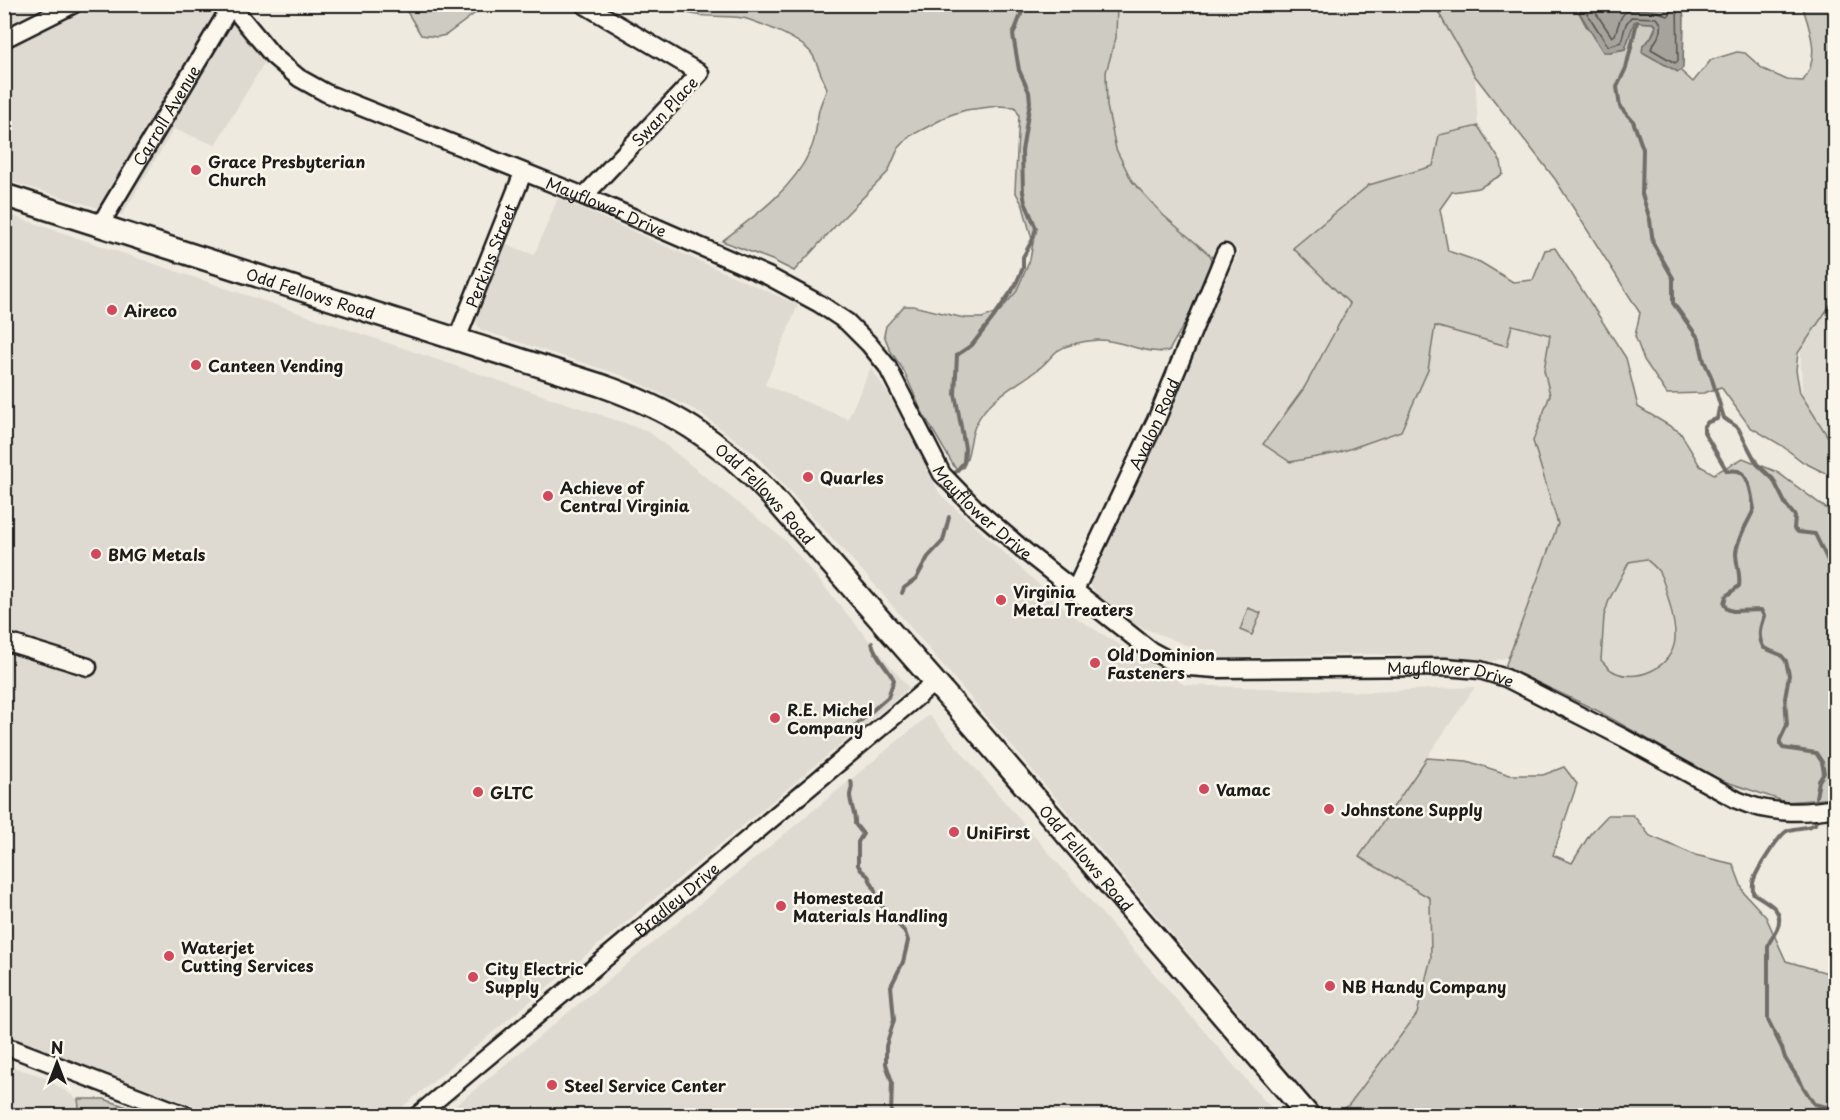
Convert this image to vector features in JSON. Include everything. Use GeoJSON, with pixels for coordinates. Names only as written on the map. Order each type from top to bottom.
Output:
{"type":"FeatureCollection","features":[{"type":"Feature","properties":{"kind":"main road","name":"Odd Fellows Road"},"geometry":{"type":"LineString","coordinates":[[4,195],[630,395],[670,414],[705,436],[746,468],[935,682],[1309,1116]]}},
{"type":"Feature","properties":{"kind":"street"},"geometry":{"type":"LineString","coordinates":[[4,39],[74,4]]}},
{"type":"Feature","properties":{"kind":"street","name":"Swan Place"},"geometry":{"type":"LineString","coordinates":[[583,4],[700,73],[584,196]]}},
{"type":"Feature","properties":{"kind":"street","name":"Mayflower Drive"},"geometry":{"type":"LineString","coordinates":[[230,5],[273,56],[299,78],[335,97],[584,196],[768,276],[820,304],[847,322],[887,366],[942,474],[978,510],[1150,650],[1172,662],[1189,667],[1216,669],[1445,667],[1480,670],[1506,678],[1755,808],[1781,812],[1836,808]]}},
{"type":"Feature","properties":{"kind":"street","name":"Carroll Avenue"},"geometry":{"type":"LineString","coordinates":[[100,225],[230,5]]}},
{"type":"Feature","properties":{"kind":"street","name":"Perkins Street"},"geometry":{"type":"LineString","coordinates":[[457,339],[523,173]]}},
{"type":"Feature","properties":{"kind":"street","name":"Avalon Road"},"geometry":{"type":"LineString","coordinates":[[1076,590],[1157,418],[1225,253]]}},
{"type":"Feature","properties":{"kind":"street"},"geometry":{"type":"LineString","coordinates":[[4,641],[88,667]]}},
{"type":"Feature","properties":{"kind":"street","name":"Bradley Drive"},"geometry":{"type":"LineString","coordinates":[[417,1116],[935,682]]}},
{"type":"Feature","properties":{"kind":"street"},"geometry":{"type":"LineString","coordinates":[[4,1047],[188,1116]]}},
{"type":"Feature","properties":{"kind":"shaded area"},"geometry":{"type":"Polygon","coordinates":[[[5,4],[47,4],[47,5],[5,25],[5,4]]]}},
{"type":"Feature","properties":{"kind":"shaded area"},"geometry":{"type":"Polygon","coordinates":[[[208,4],[246,36],[267,58],[215,145],[174,129],[122,215],[5,180],[4,48],[99,5],[208,4]]]}},
{"type":"Feature","properties":{"kind":"shaded area"},"geometry":{"type":"Polygon","coordinates":[[[403,5],[486,5],[446,35],[437,37],[421,35],[403,5]]]}},
{"type":"Feature","properties":{"kind":"shaded area"},"geometry":{"type":"Polygon","coordinates":[[[676,5],[1117,5],[1116,38],[1106,72],[1107,106],[1116,149],[1132,181],[1163,215],[1211,256],[1210,268],[1201,292],[1169,351],[1150,351],[1106,340],[1097,340],[1076,343],[1057,351],[1040,368],[987,407],[974,429],[963,468],[955,468],[921,410],[904,371],[890,350],[884,335],[886,326],[904,306],[964,318],[982,318],[999,312],[1016,292],[1030,260],[1033,243],[1023,206],[1015,191],[1019,115],[1015,107],[998,106],[966,110],[950,115],[910,136],[898,149],[888,172],[794,271],[722,241],[772,201],[803,165],[812,146],[819,110],[827,88],[815,60],[807,48],[800,43],[763,25],[739,17],[690,14],[676,5]]]}},
{"type":"Feature","properties":{"kind":"shaded area"},"geometry":{"type":"Polygon","coordinates":[[[1117,5],[1434,5],[1475,76],[1478,126],[1439,135],[1433,166],[1369,185],[1293,248],[1350,304],[1304,388],[1263,444],[1291,462],[1338,453],[1400,431],[1428,370],[1435,326],[1506,346],[1512,325],[1550,335],[1544,370],[1550,395],[1533,441],[1558,524],[1509,657],[1489,662],[1374,654],[1219,658],[1116,617],[1089,584],[1239,251],[1218,244],[1211,256],[1163,215],[1132,181],[1116,149],[1107,106],[1106,72],[1116,38],[1117,5]]]}},
{"type":"Feature","properties":{"kind":"shaded area"},"geometry":{"type":"Polygon","coordinates":[[[1434,5],[1575,5],[1586,26],[1595,35],[1598,44],[1610,52],[1625,49],[1634,22],[1653,23],[1656,26],[1650,39],[1643,45],[1693,82],[1711,60],[1737,52],[1745,53],[1763,69],[1787,80],[1803,81],[1812,63],[1813,53],[1811,34],[1802,5],[1835,5],[1835,298],[1798,353],[1796,370],[1800,393],[1828,437],[1835,443],[1835,478],[1803,462],[1781,445],[1750,427],[1721,387],[1704,393],[1667,394],[1644,360],[1635,336],[1640,313],[1555,179],[1475,76],[1434,5]]]}},
{"type":"Feature","properties":{"kind":"shaded area"},"geometry":{"type":"Polygon","coordinates":[[[1478,126],[1501,162],[1503,174],[1479,188],[1452,192],[1440,209],[1448,251],[1480,262],[1513,282],[1533,280],[1545,250],[1555,248],[1626,358],[1638,407],[1680,432],[1700,466],[1714,474],[1743,458],[1777,472],[1835,515],[1835,798],[1786,802],[1718,779],[1598,711],[1505,667],[1558,524],[1533,441],[1550,395],[1544,370],[1550,335],[1512,325],[1507,346],[1435,326],[1428,370],[1401,431],[1338,453],[1290,462],[1263,444],[1304,388],[1350,304],[1293,248],[1369,185],[1433,166],[1439,135],[1478,126]],[[1646,559],[1629,562],[1609,600],[1604,616],[1601,660],[1611,670],[1630,676],[1651,671],[1660,666],[1673,649],[1675,639],[1672,615],[1662,578],[1646,559]]]}},
{"type":"Feature","properties":{"kind":"shaded area"},"geometry":{"type":"Polygon","coordinates":[[[558,198],[798,305],[765,385],[848,419],[871,367],[910,429],[939,493],[1073,616],[1185,685],[1369,692],[1475,687],[1359,857],[1430,898],[1431,958],[1417,1014],[1348,1106],[1334,1115],[1326,1115],[867,576],[755,454],[697,411],[624,376],[481,330],[474,319],[503,243],[534,255],[558,198]]]}},
{"type":"Feature","properties":{"kind":"shaded area"},"geometry":{"type":"Polygon","coordinates":[[[4,213],[648,431],[787,542],[909,688],[400,1109],[373,1116],[241,1116],[208,1111],[5,1036],[4,213]]]}},
{"type":"Feature","properties":{"kind":"shaded area"},"geometry":{"type":"Polygon","coordinates":[[[1835,296],[1835,484],[1830,480],[1802,392],[1800,333],[1835,296]]]}},
{"type":"Feature","properties":{"kind":"shaded area"},"geometry":{"type":"Polygon","coordinates":[[[1646,559],[1659,571],[1668,597],[1675,640],[1670,656],[1657,668],[1641,676],[1627,675],[1611,670],[1601,660],[1604,616],[1609,599],[1629,562],[1646,559]]]}},
{"type":"Feature","properties":{"kind":"shaded area"},"geometry":{"type":"Polygon","coordinates":[[[1248,608],[1261,613],[1252,635],[1240,630],[1248,608]]]}},
{"type":"Feature","properties":{"kind":"shaded area"},"geometry":{"type":"Polygon","coordinates":[[[929,715],[1277,1115],[444,1115],[929,715]]]}},
{"type":"Feature","properties":{"kind":"shaded area"},"geometry":{"type":"Polygon","coordinates":[[[1427,758],[1467,761],[1510,775],[1543,775],[1564,767],[1577,784],[1553,855],[1572,863],[1590,834],[1608,815],[1633,815],[1650,836],[1695,855],[1733,864],[1744,893],[1766,917],[1786,961],[1835,975],[1835,1110],[1828,1116],[1334,1115],[1348,1106],[1417,1014],[1431,958],[1430,898],[1359,857],[1427,758]]]}},
{"type":"Feature","properties":{"kind":"shaded area"},"geometry":{"type":"Polygon","coordinates":[[[4,1065],[42,1076],[78,1099],[80,1115],[5,1115],[4,1065]]]}},
{"type":"Feature","properties":{"kind":"shaded area"},"geometry":{"type":"Polygon","coordinates":[[[78,1099],[104,1099],[150,1115],[80,1115],[78,1099]]]}},
{"type":"Feature","properties":{"kind":"water"},"geometry":{"type":"Polygon","coordinates":[[[1575,5],[1682,5],[1683,68],[1678,72],[1642,52],[1643,45],[1655,31],[1656,25],[1653,23],[1634,22],[1625,49],[1603,52],[1575,5]]]}},
{"type":"Feature","properties":{"kind":"waterway"},"geometry":{"type":"LineString","coordinates":[[955,473],[964,462],[965,448],[955,394],[957,355],[972,345],[1015,286],[1023,268],[1023,257],[1036,228],[1023,192],[1022,151],[1030,102],[1029,92],[1019,70],[1013,35],[1025,4]]}},
{"type":"Feature","properties":{"kind":"waterway"},"geometry":{"type":"LineString","coordinates":[[1637,22],[1626,68],[1617,87],[1620,107],[1633,121],[1643,149],[1642,194],[1650,220],[1653,243],[1673,278],[1673,303],[1699,339],[1704,361],[1724,418],[1738,428],[1757,464],[1773,479],[1786,505],[1795,516],[1794,529],[1798,532],[1815,534],[1830,565],[1829,574],[1836,582]]}},
{"type":"Feature","properties":{"kind":"waterway"},"geometry":{"type":"LineString","coordinates":[[1719,408],[1717,419],[1708,422],[1704,426],[1704,432],[1727,471],[1738,471],[1745,477],[1750,487],[1754,509],[1737,547],[1739,586],[1726,596],[1724,603],[1727,609],[1733,611],[1761,610],[1764,616],[1760,640],[1764,648],[1781,655],[1786,661],[1789,675],[1785,698],[1787,725],[1780,744],[1783,748],[1816,753],[1822,762],[1824,773],[1819,781],[1816,797]]}},
{"type":"Feature","properties":{"kind":"waterway"},"geometry":{"type":"LineString","coordinates":[[902,593],[904,588],[916,579],[928,557],[943,541],[949,517]]}},
{"type":"Feature","properties":{"kind":"waterway"},"geometry":{"type":"LineString","coordinates":[[849,731],[888,697],[894,680],[872,643]]}},
{"type":"Feature","properties":{"kind":"waterway"},"geometry":{"type":"LineString","coordinates":[[851,781],[850,799],[855,824],[863,834],[858,842],[858,865],[868,876],[878,902],[905,932],[908,941],[903,962],[891,986],[894,1020],[886,1046],[886,1064],[892,1082],[891,1114]]}},
{"type":"Feature","properties":{"kind":"waterway"},"geometry":{"type":"LineString","coordinates":[[1816,821],[1812,826],[1794,829],[1783,834],[1756,875],[1753,893],[1769,903],[1779,916],[1777,929],[1768,946],[1768,1020],[1785,1058],[1814,1104],[1836,1109]]}},
{"type":"Feature","properties":{"kind":"place","name":"Grace Presbyterian Church"},"geometry":{"type":"Point","coordinates":[196,170]}},
{"type":"Feature","properties":{"kind":"place","name":"Aireco"},"geometry":{"type":"Point","coordinates":[112,310]}},
{"type":"Feature","properties":{"kind":"place","name":"Canteen Vending"},"geometry":{"type":"Point","coordinates":[196,365]}},
{"type":"Feature","properties":{"kind":"place","name":"Quarles"},"geometry":{"type":"Point","coordinates":[808,477]}},
{"type":"Feature","properties":{"kind":"place","name":"Achieve of Central Virginia"},"geometry":{"type":"Point","coordinates":[548,496]}},
{"type":"Feature","properties":{"kind":"place","name":"BMG Metals"},"geometry":{"type":"Point","coordinates":[96,554]}},
{"type":"Feature","properties":{"kind":"place","name":"Virginia Metal Treaters"},"geometry":{"type":"Point","coordinates":[1001,600]}},
{"type":"Feature","properties":{"kind":"place","name":"Old Dominion Fasteners"},"geometry":{"type":"Point","coordinates":[1095,663]}},
{"type":"Feature","properties":{"kind":"place","name":"R.E. Michel Company"},"geometry":{"type":"Point","coordinates":[775,718]}},
{"type":"Feature","properties":{"kind":"place","name":"Vamac"},"geometry":{"type":"Point","coordinates":[1204,789]}},
{"type":"Feature","properties":{"kind":"place","name":"GLTC"},"geometry":{"type":"Point","coordinates":[478,792]}},
{"type":"Feature","properties":{"kind":"place","name":"Johnstone Supply"},"geometry":{"type":"Point","coordinates":[1329,809]}},
{"type":"Feature","properties":{"kind":"place","name":"UniFirst"},"geometry":{"type":"Point","coordinates":[954,832]}},
{"type":"Feature","properties":{"kind":"place","name":"Homestead Materials Handling"},"geometry":{"type":"Point","coordinates":[781,906]}},
{"type":"Feature","properties":{"kind":"place","name":"Waterjet Cutting Services"},"geometry":{"type":"Point","coordinates":[169,956]}},
{"type":"Feature","properties":{"kind":"place","name":"City Electric Supply"},"geometry":{"type":"Point","coordinates":[473,977]}},
{"type":"Feature","properties":{"kind":"place","name":"NB Handy Company"},"geometry":{"type":"Point","coordinates":[1330,986]}},
{"type":"Feature","properties":{"kind":"place","name":"Steel Service Center"},"geometry":{"type":"Point","coordinates":[552,1085]}}]}
